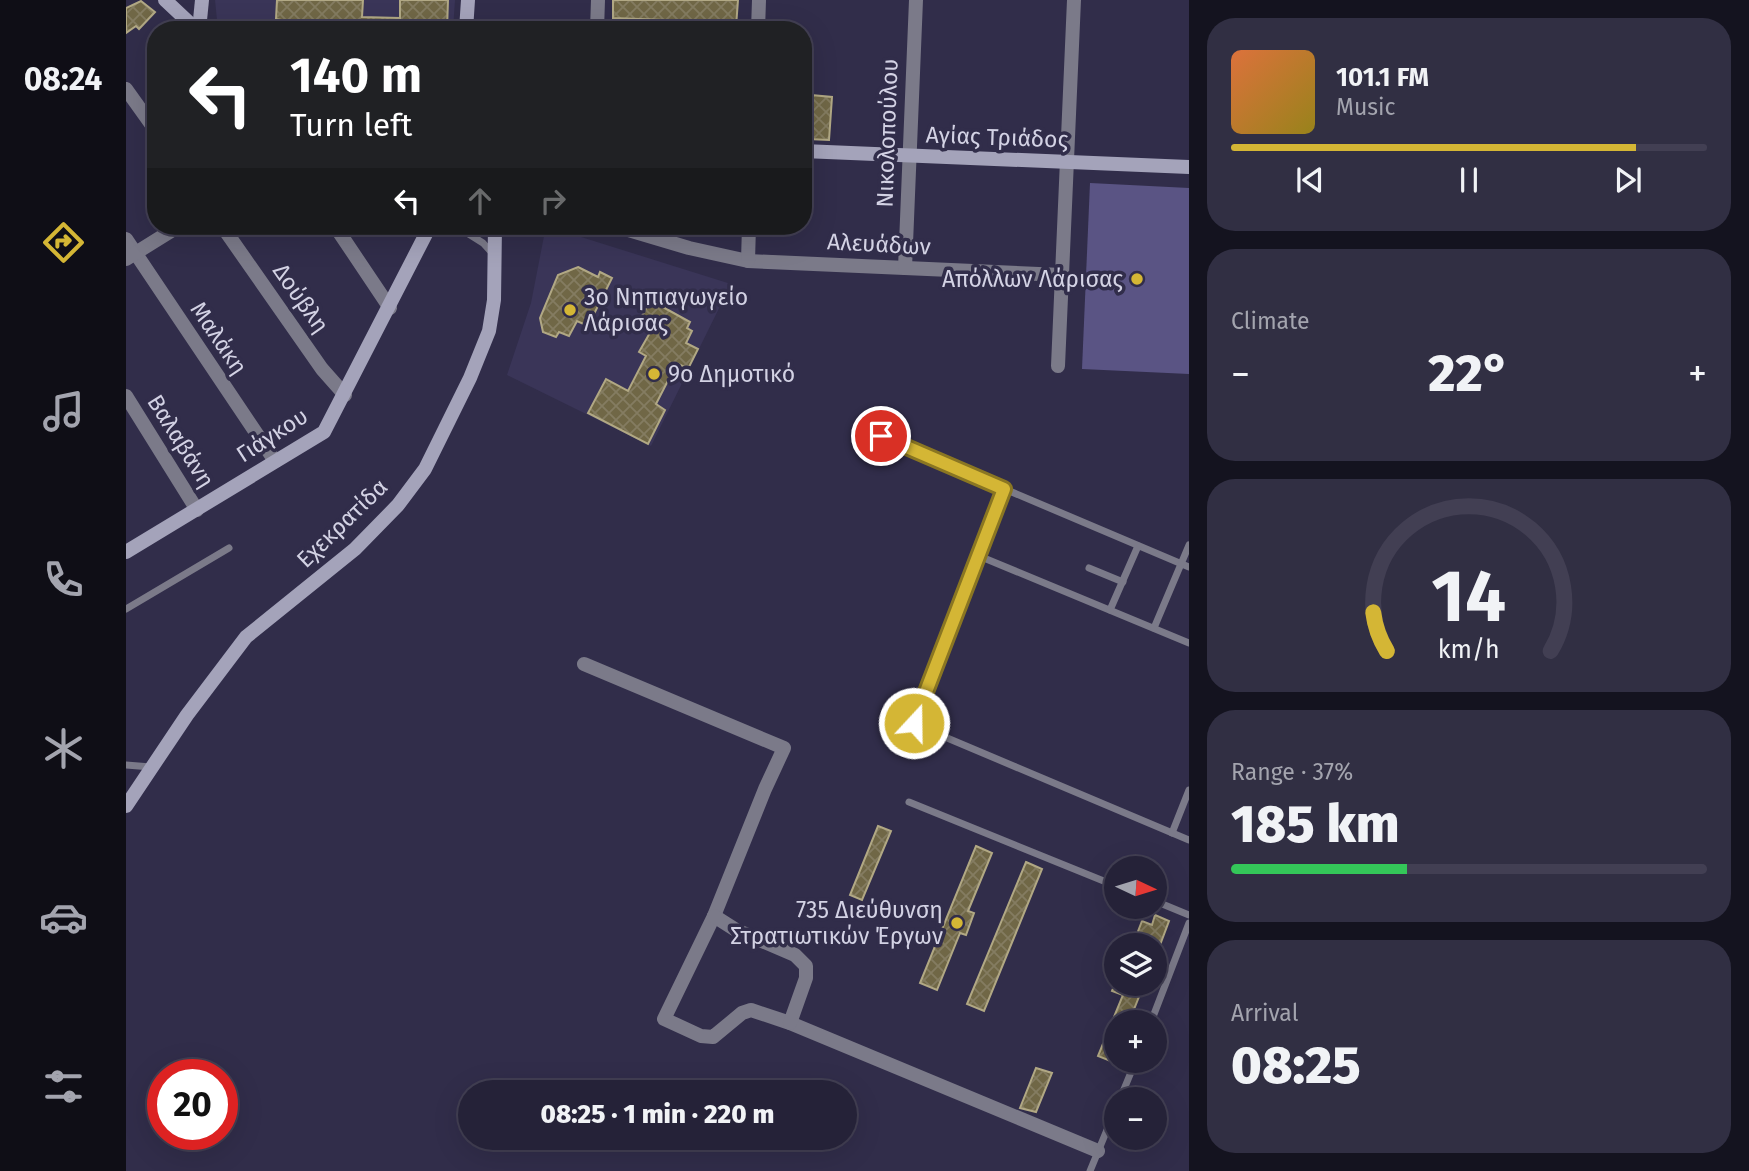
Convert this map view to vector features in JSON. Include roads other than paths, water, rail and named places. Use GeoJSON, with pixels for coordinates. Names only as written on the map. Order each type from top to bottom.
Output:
{"type":"FeatureCollection","features":[{"type":"Feature","properties":{"kind":"street"},"geometry":{"type":"LineString","coordinates":[[165,0],[188,21]]}},
{"type":"Feature","properties":{"kind":"street"},"geometry":{"type":"LineString","coordinates":[[199,21],[202,0]]}},
{"type":"Feature","properties":{"kind":"street"},"geometry":{"type":"LineString","coordinates":[[467,21],[468,0]]}},
{"type":"Feature","properties":{"kind":"street"},"geometry":{"type":"LineString","coordinates":[[597,21],[598,0]]}},
{"type":"Feature","properties":{"kind":"street"},"geometry":{"type":"LineString","coordinates":[[758,21],[759,0]]}},
{"type":"Feature","properties":{"kind":"street","name":"Νικολοπούλου"},"geometry":{"type":"LineString","coordinates":[[905,268],[916,0]]}},
{"type":"Feature","properties":{"kind":"street"},"geometry":{"type":"LineString","coordinates":[[1058,366],[1074,0]]}},
{"type":"Feature","properties":{"kind":"street"},"geometry":{"type":"LineString","coordinates":[[126,89],[147,118]]}},
{"type":"Feature","properties":{"kind":"street","name":"Αγίας Τριάδος"},"geometry":{"type":"LineString","coordinates":[[812,151],[1189,167]]}},
{"type":"Feature","properties":{"kind":"street"},"geometry":{"type":"LineString","coordinates":[[131,256],[165,235]]}},
{"type":"Feature","properties":{"kind":"street","name":"Δούβλη"},"geometry":{"type":"LineString","coordinates":[[228,235],[322,369],[345,395]]}},
{"type":"Feature","properties":{"kind":"street"},"geometry":{"type":"LineString","coordinates":[[341,235],[390,308]]}},
{"type":"Feature","properties":{"kind":"street","name":"Γιάγκου"},"geometry":{"type":"LineString","coordinates":[[127,549],[197,510],[324,432],[390,308],[423,235]]}},
{"type":"Feature","properties":{"kind":"street","name":"Εχεκρατίδα"},"geometry":{"type":"LineString","coordinates":[[126,806],[187,715],[246,636],[355,549],[398,505],[425,469],[470,379],[489,331],[494,300],[495,235]]}},
{"type":"Feature","properties":{"kind":"street","name":"Αλευάδων"},"geometry":{"type":"LineString","coordinates":[[645,235],[748,261],[1062,275]]}},
{"type":"Feature","properties":{"kind":"street"},"geometry":{"type":"LineString","coordinates":[[748,261],[749,235]]}},
{"type":"Feature","properties":{"kind":"street","name":"Μαλάκη"},"geometry":{"type":"LineString","coordinates":[[126,239],[131,256],[275,461]]}},
{"type":"Feature","properties":{"kind":"street","name":"Βαλαβάνη"},"geometry":{"type":"LineString","coordinates":[[126,396],[197,510]]}},
{"type":"Feature","properties":{"kind":"street"},"geometry":{"type":"LineString","coordinates":[[584,664],[784,748],[714,916],[664,1019],[701,1036],[713,1037],[742,1013],[751,1010],[790,1023],[1098,1152]]}},
{"type":"Feature","properties":{"kind":"street"},"geometry":{"type":"LineString","coordinates":[[714,916],[736,930],[795,955],[806,966],[806,978],[790,1023]]}},
{"type":"Feature","properties":{"kind":"lane"},"geometry":{"type":"LineString","coordinates":[[474,235],[495,255]]}},
{"type":"Feature","properties":{"kind":"lane"},"geometry":{"type":"LineString","coordinates":[[881,436],[1185,566]]}},
{"type":"Feature","properties":{"kind":"lane"},"geometry":{"type":"LineString","coordinates":[[1004,489],[914,723],[1189,840]]}},
{"type":"Feature","properties":{"kind":"lane"},"geometry":{"type":"LineString","coordinates":[[1154,628],[1185,566],[1189,545]]}},
{"type":"Feature","properties":{"kind":"lane"},"geometry":{"type":"LineString","coordinates":[[1110,610],[1138,546]]}},
{"type":"Feature","properties":{"kind":"lane"},"geometry":{"type":"LineString","coordinates":[[126,609],[229,548]]}},
{"type":"Feature","properties":{"kind":"lane"},"geometry":{"type":"LineString","coordinates":[[979,555],[1189,643]]}},
{"type":"Feature","properties":{"kind":"lane"},"geometry":{"type":"LineString","coordinates":[[1089,568],[1123,582]]}},
{"type":"Feature","properties":{"kind":"lane"},"geometry":{"type":"LineString","coordinates":[[126,765],[152,768]]}},
{"type":"Feature","properties":{"kind":"lane"},"geometry":{"type":"LineString","coordinates":[[1172,833],[1189,790]]}},
{"type":"Feature","properties":{"kind":"lane"},"geometry":{"type":"LineString","coordinates":[[909,802],[1104,881]]}},
{"type":"Feature","properties":{"kind":"lane"},"geometry":{"type":"LineString","coordinates":[[1167,906],[1189,915]]}},
{"type":"Feature","properties":{"kind":"lane"},"geometry":{"type":"LineString","coordinates":[[1156,1010],[1189,923]]}},
{"type":"Feature","properties":{"kind":"lane"},"geometry":{"type":"LineString","coordinates":[[1090,1171],[1104,1137]]}},
{"type":"Feature","properties":{"kind":"place","name":"Απόλλων Λάρισας"},"geometry":{"type":"Point","coordinates":[1137,279]}},
{"type":"Feature","properties":{"kind":"place","name":"3o Νηπιαγωγείο Λάρισας"},"geometry":{"type":"Point","coordinates":[570,310]}},
{"type":"Feature","properties":{"kind":"place","name":"9ο Δημοτικό"},"geometry":{"type":"Point","coordinates":[654,374]}},
{"type":"Feature","properties":{"kind":"place","name":"735 Διεύθυνση Στρατιωτικών Έργων"},"geometry":{"type":"Point","coordinates":[957,923]}}]}
